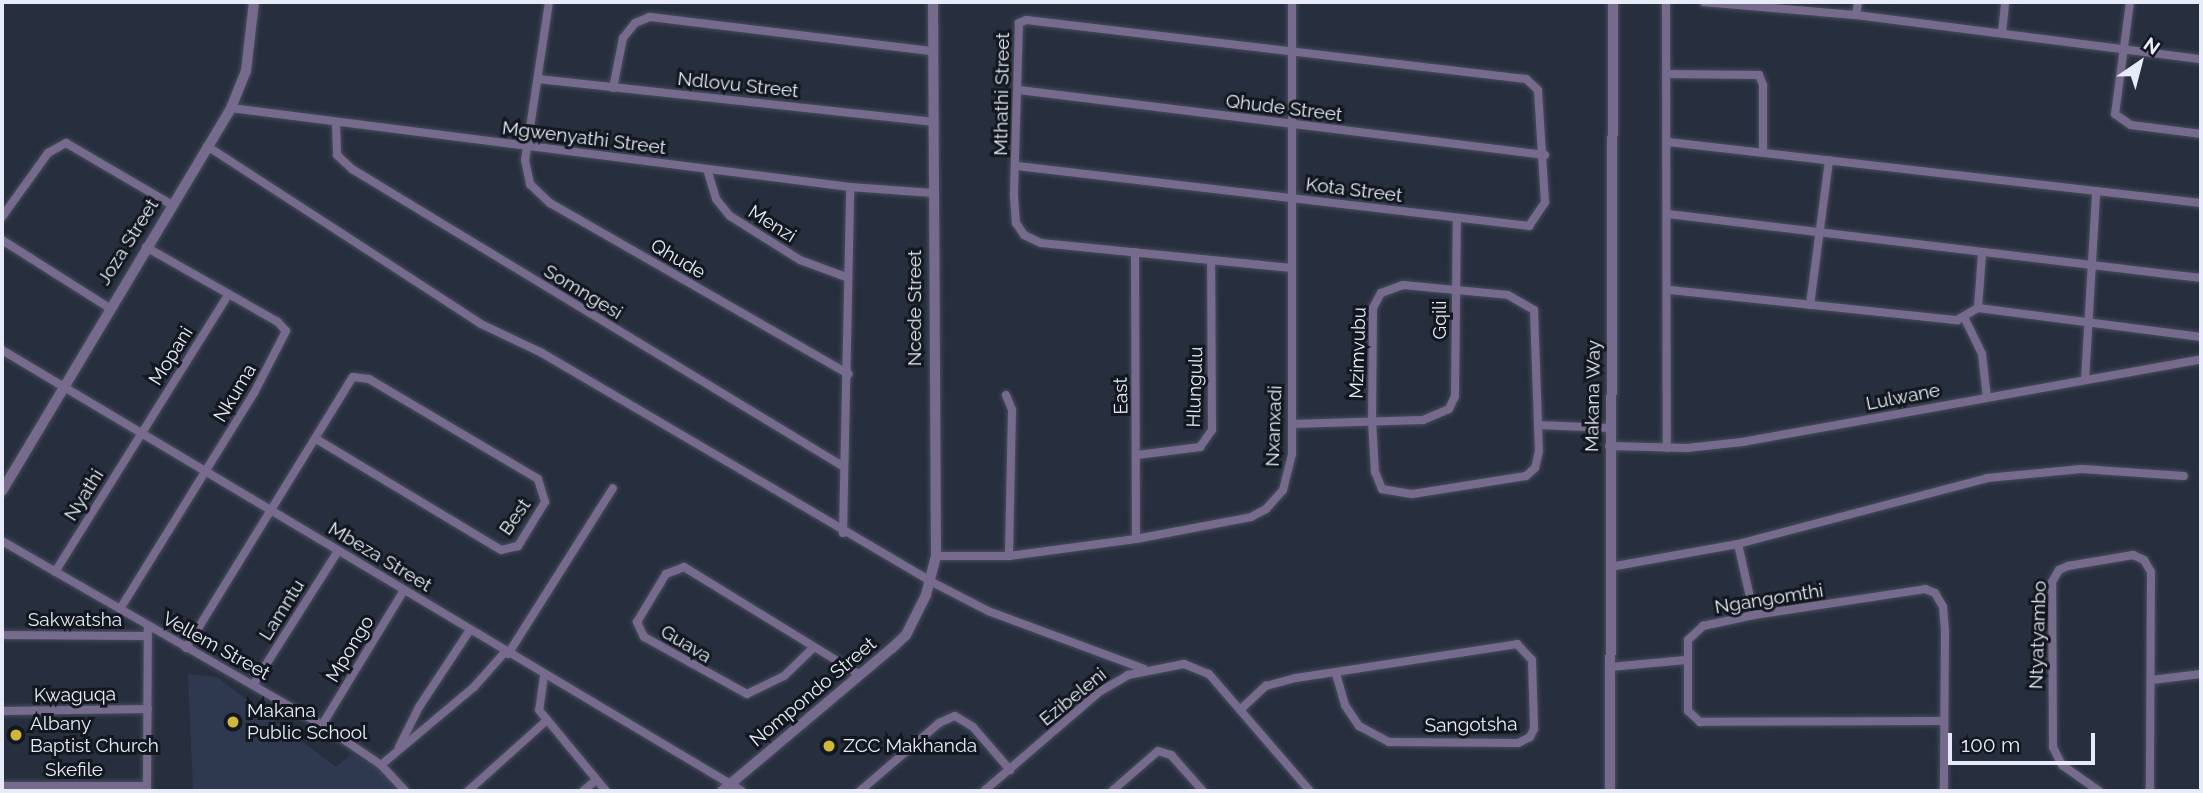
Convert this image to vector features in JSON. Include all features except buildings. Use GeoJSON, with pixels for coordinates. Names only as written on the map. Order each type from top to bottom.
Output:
{"type":"FeatureCollection","features":[{"type":"Feature","properties":{"kind":"street","name":"Joza Street"},"geometry":{"type":"LineString","coordinates":[[2,491],[108,307],[231,108],[246,71],[254,2]]}},
{"type":"Feature","properties":{"kind":"street","name":"Qhude"},"geometry":{"type":"LineString","coordinates":[[549,2],[527,147],[526,174],[550,203],[848,373]]}},
{"type":"Feature","properties":{"kind":"street","name":"Ncede Street"},"geometry":{"type":"LineString","coordinates":[[919,612],[936,556],[933,2]]}},
{"type":"Feature","properties":{"kind":"street","name":"Nxanxadi"},"geometry":{"type":"LineString","coordinates":[[936,556],[1009,556],[1136,539],[1251,517],[1266,509],[1283,490],[1290,472],[1292,424],[1295,125],[1292,2]]}},
{"type":"Feature","properties":{"kind":"street","name":"Makana Way"},"geometry":{"type":"LineString","coordinates":[[1610,791],[1609,428],[1615,195],[1613,2]]}},
{"type":"Feature","properties":{"kind":"street"},"geometry":{"type":"LineString","coordinates":[[1666,2],[1670,290],[1667,448]]}},
{"type":"Feature","properties":{"kind":"street"},"geometry":{"type":"LineString","coordinates":[[1704,2],[1856,15],[2201,59]]}},
{"type":"Feature","properties":{"kind":"street"},"geometry":{"type":"LineString","coordinates":[[1856,15],[1858,2]]}},
{"type":"Feature","properties":{"kind":"street"},"geometry":{"type":"LineString","coordinates":[[2002,33],[2005,2]]}},
{"type":"Feature","properties":{"kind":"street"},"geometry":{"type":"LineString","coordinates":[[2130,2],[2115,114],[2131,125],[2201,134]]}},
{"type":"Feature","properties":{"kind":"street"},"geometry":{"type":"LineString","coordinates":[[613,88],[623,38],[635,23],[650,17],[933,51]]}},
{"type":"Feature","properties":{"kind":"street","name":"Mthathi Street"},"geometry":{"type":"LineString","coordinates":[[1292,268],[1041,243],[1024,235],[1016,223],[1019,90],[1017,29],[1026,20],[1525,79]]}},
{"type":"Feature","properties":{"kind":"street"},"geometry":{"type":"LineString","coordinates":[[1666,74],[1759,75],[1763,85],[1763,152]]}},
{"type":"Feature","properties":{"kind":"street","name":"Ndlovu Street"},"geometry":{"type":"LineString","coordinates":[[538,79],[935,122]]}},
{"type":"Feature","properties":{"kind":"street","name":"Kota Street"},"geometry":{"type":"LineString","coordinates":[[1017,166],[1529,226],[1545,202],[1545,155],[1540,96],[1525,79]]}},
{"type":"Feature","properties":{"kind":"street","name":"Qhude Street"},"geometry":{"type":"LineString","coordinates":[[1019,90],[1545,155]]}},
{"type":"Feature","properties":{"kind":"street","name":"Mgwenyathi Street"},"geometry":{"type":"LineString","coordinates":[[231,108],[850,187],[933,193]]}},
{"type":"Feature","properties":{"kind":"street","name":"Somngesi"},"geometry":{"type":"LineString","coordinates":[[336,123],[337,155],[352,169],[844,467]]}},
{"type":"Feature","properties":{"kind":"street"},"geometry":{"type":"LineString","coordinates":[[1668,142],[2201,203]]}},
{"type":"Feature","properties":{"kind":"street"},"geometry":{"type":"LineString","coordinates":[[2,217],[48,153],[66,143],[172,205]]}},
{"type":"Feature","properties":{"kind":"street"},"geometry":{"type":"LineString","coordinates":[[207,146],[481,324],[536,350],[843,533],[988,611],[1144,669]]}},
{"type":"Feature","properties":{"kind":"street"},"geometry":{"type":"LineString","coordinates":[[1810,305],[1829,160]]}},
{"type":"Feature","properties":{"kind":"street","name":"Menzi"},"geometry":{"type":"LineString","coordinates":[[707,169],[716,199],[730,216],[800,260],[846,277]]}},
{"type":"Feature","properties":{"kind":"street"},"geometry":{"type":"LineString","coordinates":[[843,533],[848,373],[846,277],[850,187]]}},
{"type":"Feature","properties":{"kind":"street"},"geometry":{"type":"LineString","coordinates":[[2085,380],[2085,322],[2096,193]]}},
{"type":"Feature","properties":{"kind":"street"},"geometry":{"type":"LineString","coordinates":[[1668,214],[1982,253],[2089,262],[2201,278]]}},
{"type":"Feature","properties":{"kind":"street","name":"Gqili"},"geometry":{"type":"LineString","coordinates":[[1372,422],[1440,416],[1455,396],[1457,218]]}},
{"type":"Feature","properties":{"kind":"street"},"geometry":{"type":"LineString","coordinates":[[2,240],[108,307]]}},
{"type":"Feature","properties":{"kind":"street","name":"Nkuma"},"geometry":{"type":"LineString","coordinates":[[120,610],[286,335],[278,322],[146,247]]}},
{"type":"Feature","properties":{"kind":"street","name":"East"},"geometry":{"type":"LineString","coordinates":[[1135,252],[1136,539]]}},
{"type":"Feature","properties":{"kind":"street"},"geometry":{"type":"LineString","coordinates":[[1670,290],[1946,321],[1965,319],[1978,308],[1982,253]]}},
{"type":"Feature","properties":{"kind":"street","name":"Hlungulu"},"geometry":{"type":"LineString","coordinates":[[1137,455],[1200,447],[1212,430],[1211,260]]}},
{"type":"Feature","properties":{"kind":"street","name":"Mzimvubu"},"geometry":{"type":"LineString","coordinates":[[1395,286],[1508,295],[1520,298],[1534,310],[1539,425],[1537,464],[1526,476],[1398,495],[1388,493],[1378,482],[1372,422],[1376,298],[1395,286]]}},
{"type":"Feature","properties":{"kind":"street","name":"Mopani"},"geometry":{"type":"LineString","coordinates":[[140,435],[229,294]]}},
{"type":"Feature","properties":{"kind":"street"},"geometry":{"type":"LineString","coordinates":[[1978,308],[2201,337]]}},
{"type":"Feature","properties":{"kind":"street"},"geometry":{"type":"LineString","coordinates":[[1965,319],[1982,354],[1987,398]]}},
{"type":"Feature","properties":{"kind":"street","name":"Mbeza Street"},"geometry":{"type":"LineString","coordinates":[[2,349],[140,435],[742,791]]}},
{"type":"Feature","properties":{"kind":"street","name":"Lulwane"},"geometry":{"type":"LineString","coordinates":[[1609,446],[1667,448],[1742,442],[2201,359]]}},
{"type":"Feature","properties":{"kind":"street","name":"Best"},"geometry":{"type":"LineString","coordinates":[[186,648],[348,383],[362,376],[538,479],[545,502],[518,546],[501,550],[316,439]]}},
{"type":"Feature","properties":{"kind":"street"},"geometry":{"type":"LineString","coordinates":[[1006,395],[1012,410],[1009,556]]}},
{"type":"Feature","properties":{"kind":"street"},"geometry":{"type":"LineString","coordinates":[[1292,424],[1372,422]]}},
{"type":"Feature","properties":{"kind":"street"},"geometry":{"type":"LineString","coordinates":[[1539,425],[1609,428]]}},
{"type":"Feature","properties":{"kind":"street","name":"Nyathi"},"geometry":{"type":"LineString","coordinates":[[55,572],[140,435]]}},
{"type":"Feature","properties":{"kind":"street"},"geometry":{"type":"LineString","coordinates":[[1610,567],[1738,544],[1987,478],[2082,469],[2185,476]]}},
{"type":"Feature","properties":{"kind":"street"},"geometry":{"type":"LineString","coordinates":[[382,765],[474,687],[506,653],[613,488]]}},
{"type":"Feature","properties":{"kind":"street","name":"Vellem Street"},"geometry":{"type":"LineString","coordinates":[[2,541],[120,610],[148,631],[186,648],[322,725],[382,765],[405,791]]}},
{"type":"Feature","properties":{"kind":"street"},"geometry":{"type":"LineString","coordinates":[[1738,544],[1754,615]]}},
{"type":"Feature","properties":{"kind":"street","name":"Lamntu"},"geometry":{"type":"LineString","coordinates":[[253,685],[338,551]]}},
{"type":"Feature","properties":{"kind":"street","name":"Ntyatyambo"},"geometry":{"type":"LineString","coordinates":[[2099,791],[2062,765],[2053,747],[2052,582],[2059,570],[2133,555],[2148,565],[2152,680],[2150,791]]}},
{"type":"Feature","properties":{"kind":"street","name":"Guava"},"geometry":{"type":"LineString","coordinates":[[813,648],[784,676],[747,694],[644,637],[637,622],[666,574],[684,567],[860,675]]}},
{"type":"Feature","properties":{"kind":"street","name":"Ngangomthi"},"geometry":{"type":"LineString","coordinates":[[1944,721],[1709,724],[1688,711],[1688,640],[1695,629],[1754,615],[1925,589],[1935,593],[1943,607],[1945,632],[1944,791]]}},
{"type":"Feature","properties":{"kind":"street","name":"Mpongo"},"geometry":{"type":"LineString","coordinates":[[322,725],[404,590]]}},
{"type":"Feature","properties":{"kind":"street","name":"Nompondo Street"},"geometry":{"type":"LineString","coordinates":[[722,791],[906,635],[919,612]]}},
{"type":"Feature","properties":{"kind":"street"},"geometry":{"type":"LineString","coordinates":[[399,749],[419,707],[470,630]]}},
{"type":"Feature","properties":{"kind":"street"},"geometry":{"type":"LineString","coordinates":[[147,789],[148,631]]}},
{"type":"Feature","properties":{"kind":"street","name":"Sakwatsha"},"geometry":{"type":"LineString","coordinates":[[2,635],[148,631]]}},
{"type":"Feature","properties":{"kind":"street","name":"Sangotsha"},"geometry":{"type":"LineString","coordinates":[[1242,708],[1266,686],[1336,673],[1517,644],[1532,660],[1534,729],[1530,737],[1518,743],[1388,742],[1359,726],[1345,705],[1336,673]]}},
{"type":"Feature","properties":{"kind":"street"},"geometry":{"type":"LineString","coordinates":[[1610,667],[1686,660]]}},
{"type":"Feature","properties":{"kind":"street","name":"Ezibeleni"},"geometry":{"type":"LineString","coordinates":[[984,791],[1099,692],[1144,669],[1196,666],[1242,708],[1310,791]]}},
{"type":"Feature","properties":{"kind":"street"},"geometry":{"type":"LineString","coordinates":[[2152,680],[2201,674]]}},
{"type":"Feature","properties":{"kind":"street"},"geometry":{"type":"LineString","coordinates":[[544,676],[538,706],[546,721],[606,791]]}},
{"type":"Feature","properties":{"kind":"street","name":"Kwaguqa"},"geometry":{"type":"LineString","coordinates":[[2,711],[148,709]]}},
{"type":"Feature","properties":{"kind":"street"},"geometry":{"type":"LineString","coordinates":[[860,791],[939,723],[956,716],[973,727],[1010,770]]}},
{"type":"Feature","properties":{"kind":"street"},"geometry":{"type":"LineString","coordinates":[[468,791],[546,721]]}},
{"type":"Feature","properties":{"kind":"street"},"geometry":{"type":"LineString","coordinates":[[1112,791],[1158,751],[1171,755],[1203,791]]}},
{"type":"Feature","properties":{"kind":"street"},"geometry":{"type":"LineString","coordinates":[[583,791],[596,780]]}},
{"type":"Feature","properties":{"kind":"street","name":"Skefile"},"geometry":{"type":"LineString","coordinates":[[2,786],[147,789]]}},
{"type":"Feature","properties":{"kind":"shaded area","name":"Makana Public School"},"geometry":{"type":"Polygon","coordinates":[[[188,674],[217,677],[336,767],[352,753],[380,770],[397,791],[193,791],[188,674]]]}},
{"type":"Feature","properties":{"kind":"place","name":"Makana Public School"},"geometry":{"type":"Point","coordinates":[233,722]}},
{"type":"Feature","properties":{"kind":"place","name":"Albany Baptist Church"},"geometry":{"type":"Point","coordinates":[16,735]}},
{"type":"Feature","properties":{"kind":"place","name":"ZCC Makhanda"},"geometry":{"type":"Point","coordinates":[829,746]}}]}
